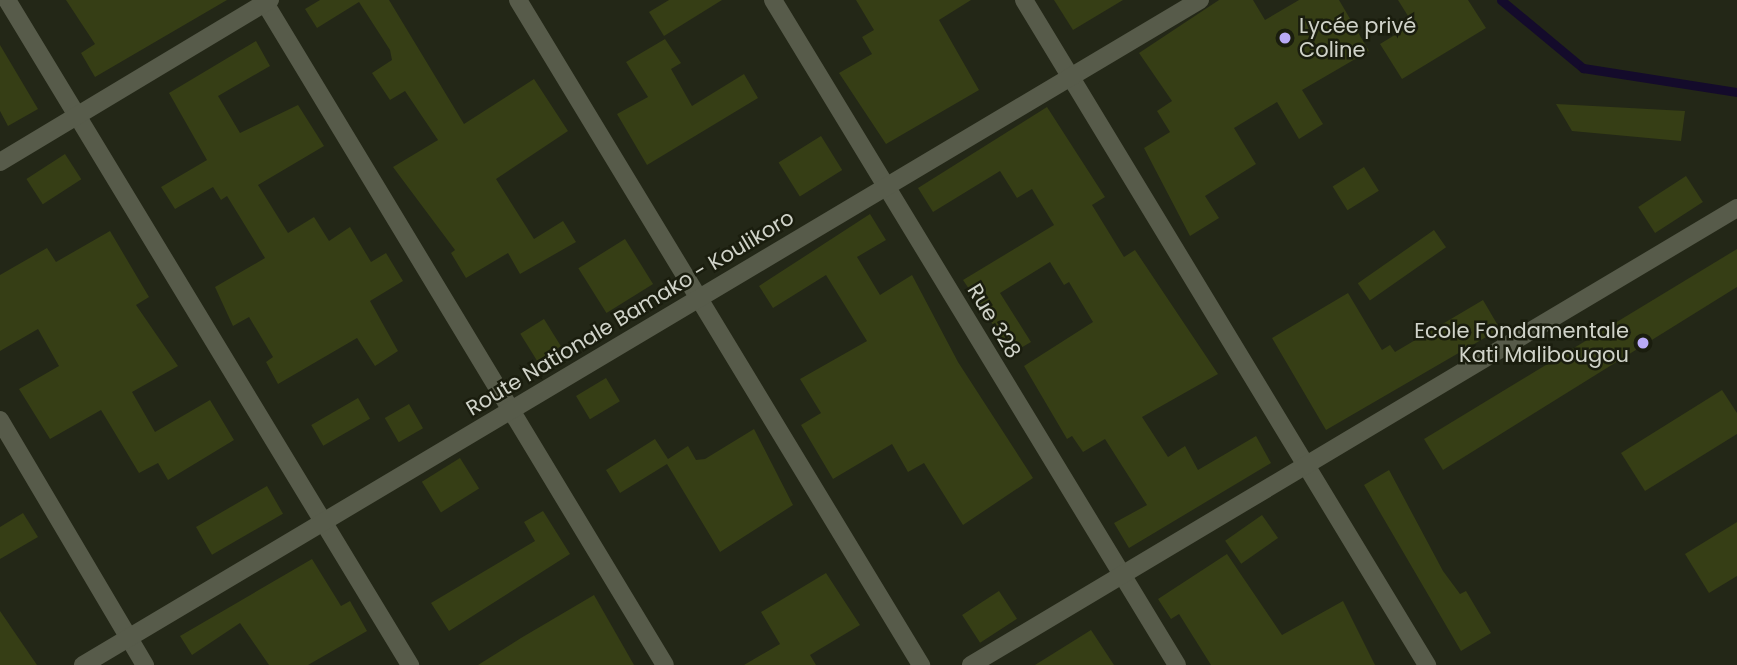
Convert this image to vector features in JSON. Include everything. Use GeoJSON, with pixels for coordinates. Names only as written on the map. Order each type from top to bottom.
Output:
{"type":"FeatureCollection","features":[{"type":"Feature","properties":{"kind":"street"},"geometry":{"type":"LineString","coordinates":[[7,0],[410,665]]}},
{"type":"Feature","properties":{"kind":"street"},"geometry":{"type":"LineString","coordinates":[[518,0],[921,665]]}},
{"type":"Feature","properties":{"kind":"street","name":"Rue 328"},"geometry":{"type":"LineString","coordinates":[[773,0],[1177,665]]}},
{"type":"Feature","properties":{"kind":"street"},"geometry":{"type":"LineString","coordinates":[[1024,0],[1427,665]]}},
{"type":"Feature","properties":{"kind":"street","name":"Route Nationale Bamako - Koulikoro"},"geometry":{"type":"LineString","coordinates":[[83,665],[1200,0]]}},
{"type":"Feature","properties":{"kind":"street"},"geometry":{"type":"LineString","coordinates":[[0,162],[267,1],[665,665]]}},
{"type":"Feature","properties":{"kind":"street"},"geometry":{"type":"LineString","coordinates":[[971,665],[1737,208]]}},
{"type":"Feature","properties":{"kind":"street"},"geometry":{"type":"LineString","coordinates":[[0,420],[145,665]]}},
{"type":"Feature","properties":{"kind":"building"},"geometry":{"type":"Polygon","coordinates":[[[66,0],[227,0],[95,77],[81,53],[95,44],[66,0]]]}},
{"type":"Feature","properties":{"kind":"building"},"geometry":{"type":"Polygon","coordinates":[[[320,0],[389,0],[464,124],[534,79],[568,131],[496,179],[534,239],[563,221],[576,242],[520,274],[508,253],[466,278],[451,253],[455,250],[393,167],[438,140],[405,91],[390,100],[372,73],[392,60],[390,50],[359,2],[317,28],[305,9],[320,0]]]}},
{"type":"Feature","properties":{"kind":"building"},"geometry":{"type":"Polygon","coordinates":[[[669,0],[722,0],[664,36],[649,12],[669,0]]]}},
{"type":"Feature","properties":{"kind":"building"},"geometry":{"type":"Polygon","coordinates":[[[856,0],[971,0],[939,20],[979,90],[886,144],[839,73],[872,54],[862,37],[874,30],[856,0]]]}},
{"type":"Feature","properties":{"kind":"building"},"geometry":{"type":"Polygon","coordinates":[[[1054,0],[1123,0],[1073,30],[1054,0]]]}},
{"type":"Feature","properties":{"kind":"building"},"geometry":{"type":"Polygon","coordinates":[[[1219,0],[1253,0],[1265,20],[1299,0],[1339,0],[1369,51],[1302,90],[1323,124],[1299,139],[1277,102],[1234,128],[1256,164],[1205,196],[1219,218],[1190,236],[1144,148],[1170,132],[1157,111],[1172,101],[1139,53],[1219,0]]]}},
{"type":"Feature","properties":{"kind":"building"},"geometry":{"type":"Polygon","coordinates":[[[1398,0],[1468,0],[1486,28],[1402,79],[1380,44],[1413,24],[1398,0]]]}},
{"type":"Feature","properties":{"kind":"building"},"geometry":{"type":"Polygon","coordinates":[[[665,39],[681,63],[671,69],[692,106],[744,74],[758,98],[647,165],[617,114],[648,97],[626,62],[665,39]]]}},
{"type":"Feature","properties":{"kind":"building"},"geometry":{"type":"Polygon","coordinates":[[[256,41],[270,66],[218,96],[240,133],[298,105],[324,146],[258,185],[288,233],[314,217],[329,241],[350,227],[371,262],[386,253],[403,281],[370,301],[398,351],[375,366],[357,338],[278,384],[266,362],[273,357],[249,317],[233,326],[215,287],[265,258],[227,196],[221,200],[213,187],[175,209],[161,187],[207,160],[169,93],[256,41]]]}},
{"type":"Feature","properties":{"kind":"building"},"geometry":{"type":"Polygon","coordinates":[[[0,45],[38,109],[8,126],[0,111],[0,45]]]}},
{"type":"Feature","properties":{"kind":"building"},"geometry":{"type":"Polygon","coordinates":[[[1556,104],[1685,111],[1681,141],[1572,131],[1556,104]]]}},
{"type":"Feature","properties":{"kind":"building"},"geometry":{"type":"Polygon","coordinates":[[[1047,107],[1105,197],[1092,205],[1124,257],[1135,250],[1218,374],[1142,417],[1168,457],[1185,446],[1198,470],[1256,436],[1271,463],[1129,548],[1114,523],[1147,505],[1105,439],[1083,452],[1072,436],[1067,439],[1024,366],[1093,322],[1069,282],[1064,285],[1050,262],[1000,293],[1031,342],[1012,353],[963,280],[1054,225],[1032,189],[1017,198],[1000,171],[933,212],[918,188],[1047,107]]]}},
{"type":"Feature","properties":{"kind":"building"},"geometry":{"type":"Polygon","coordinates":[[[821,136],[842,170],[800,196],[779,162],[821,136]]]}},
{"type":"Feature","properties":{"kind":"building"},"geometry":{"type":"Polygon","coordinates":[[[65,154],[81,179],[43,204],[26,179],[65,154]]]}},
{"type":"Feature","properties":{"kind":"building"},"geometry":{"type":"Polygon","coordinates":[[[1364,167],[1379,191],[1347,210],[1333,187],[1364,167]]]}},
{"type":"Feature","properties":{"kind":"building"},"geometry":{"type":"Polygon","coordinates":[[[1686,176],[1703,202],[1655,233],[1638,207],[1686,176]]]}},
{"type":"Feature","properties":{"kind":"building"},"geometry":{"type":"Polygon","coordinates":[[[870,214],[886,240],[857,257],[880,295],[912,275],[958,362],[1033,478],[963,525],[924,463],[908,472],[892,444],[833,479],[801,425],[821,413],[800,379],[867,341],[826,275],[773,308],[759,286],[870,214]]]}},
{"type":"Feature","properties":{"kind":"building"},"geometry":{"type":"Polygon","coordinates":[[[1434,230],[1446,247],[1370,301],[1358,283],[1434,230]]]}},
{"type":"Feature","properties":{"kind":"building"},"geometry":{"type":"Polygon","coordinates":[[[110,231],[149,297],[136,305],[178,366],[132,392],[155,432],[210,400],[234,440],[168,480],[158,463],[139,473],[101,410],[50,439],[19,389],[59,366],[38,329],[0,351],[0,275],[47,248],[56,262],[110,231]]]}},
{"type":"Feature","properties":{"kind":"building"},"geometry":{"type":"Polygon","coordinates":[[[625,239],[653,284],[606,313],[578,268],[625,239]]]}},
{"type":"Feature","properties":{"kind":"building"},"geometry":{"type":"Polygon","coordinates":[[[1737,249],[1737,287],[1443,470],[1424,439],[1737,249]]]}},
{"type":"Feature","properties":{"kind":"building"},"geometry":{"type":"Polygon","coordinates":[[[1348,293],[1382,350],[1390,345],[1395,352],[1483,300],[1500,329],[1326,430],[1272,338],[1348,293]]]}},
{"type":"Feature","properties":{"kind":"building"},"geometry":{"type":"Polygon","coordinates":[[[544,319],[561,346],[537,361],[520,334],[544,319]]]}},
{"type":"Feature","properties":{"kind":"building"},"geometry":{"type":"Polygon","coordinates":[[[606,378],[620,401],[590,419],[576,396],[606,378]]]}},
{"type":"Feature","properties":{"kind":"building"},"geometry":{"type":"Polygon","coordinates":[[[1722,390],[1737,413],[1737,434],[1645,491],[1621,453],[1722,390]]]}},
{"type":"Feature","properties":{"kind":"building"},"geometry":{"type":"Polygon","coordinates":[[[358,398],[370,419],[323,446],[311,425],[358,398]]]}},
{"type":"Feature","properties":{"kind":"building"},"geometry":{"type":"Polygon","coordinates":[[[409,404],[423,428],[399,442],[385,418],[409,404]]]}},
{"type":"Feature","properties":{"kind":"building"},"geometry":{"type":"Polygon","coordinates":[[[754,429],[793,505],[720,552],[667,464],[620,493],[606,470],[655,439],[668,459],[688,446],[696,460],[705,459],[754,429]]]}},
{"type":"Feature","properties":{"kind":"building"},"geometry":{"type":"Polygon","coordinates":[[[460,458],[479,489],[441,512],[422,482],[460,458]]]}},
{"type":"Feature","properties":{"kind":"building"},"geometry":{"type":"Polygon","coordinates":[[[1389,470],[1443,571],[1460,594],[1466,591],[1491,633],[1461,651],[1364,485],[1389,470]]]}},
{"type":"Feature","properties":{"kind":"building"},"geometry":{"type":"Polygon","coordinates":[[[267,486],[283,514],[212,555],[196,527],[267,486]]]}},
{"type":"Feature","properties":{"kind":"building"},"geometry":{"type":"Polygon","coordinates":[[[543,511],[570,554],[449,631],[431,603],[535,541],[524,522],[543,511]]]}},
{"type":"Feature","properties":{"kind":"building"},"geometry":{"type":"Polygon","coordinates":[[[23,513],[38,537],[0,559],[0,527],[23,513]]]}},
{"type":"Feature","properties":{"kind":"building"},"geometry":{"type":"Polygon","coordinates":[[[1262,515],[1278,538],[1241,564],[1225,541],[1262,515]]]}},
{"type":"Feature","properties":{"kind":"building"},"geometry":{"type":"Polygon","coordinates":[[[1737,522],[1737,576],[1709,593],[1685,554],[1737,522]]]}},
{"type":"Feature","properties":{"kind":"building"},"geometry":{"type":"Polygon","coordinates":[[[1227,554],[1282,635],[1343,601],[1375,665],[1211,665],[1179,614],[1171,619],[1158,599],[1227,554]]]}},
{"type":"Feature","properties":{"kind":"building"},"geometry":{"type":"Polygon","coordinates":[[[312,559],[341,606],[350,601],[367,631],[308,665],[269,665],[240,623],[192,655],[180,636],[312,559]]]}},
{"type":"Feature","properties":{"kind":"building"},"geometry":{"type":"Polygon","coordinates":[[[826,573],[860,625],[810,655],[816,665],[744,665],[780,644],[761,612],[826,573]]]}},
{"type":"Feature","properties":{"kind":"building"},"geometry":{"type":"Polygon","coordinates":[[[999,591],[1017,619],[980,643],[962,615],[999,591]]]}},
{"type":"Feature","properties":{"kind":"building"},"geometry":{"type":"Polygon","coordinates":[[[594,595],[634,665],[478,665],[521,638],[594,595]]]}},
{"type":"Feature","properties":{"kind":"building"},"geometry":{"type":"Polygon","coordinates":[[[0,611],[37,665],[0,665],[0,611]]]}},
{"type":"Feature","properties":{"kind":"building"},"geometry":{"type":"Polygon","coordinates":[[[1091,630],[1114,665],[1035,665],[1091,630]]]}},
{"type":"Feature","properties":{"kind":"waterway"},"geometry":{"type":"LineString","coordinates":[[1501,0],[1583,68],[1737,92]]}},
{"type":"Feature","properties":{"kind":"place","name":"Lycée privé Coline"},"geometry":{"type":"Point","coordinates":[1285,38]}},
{"type":"Feature","properties":{"kind":"place","name":"Ecole Fondamentale Kati Malibougou"},"geometry":{"type":"Point","coordinates":[1643,343]}}]}
